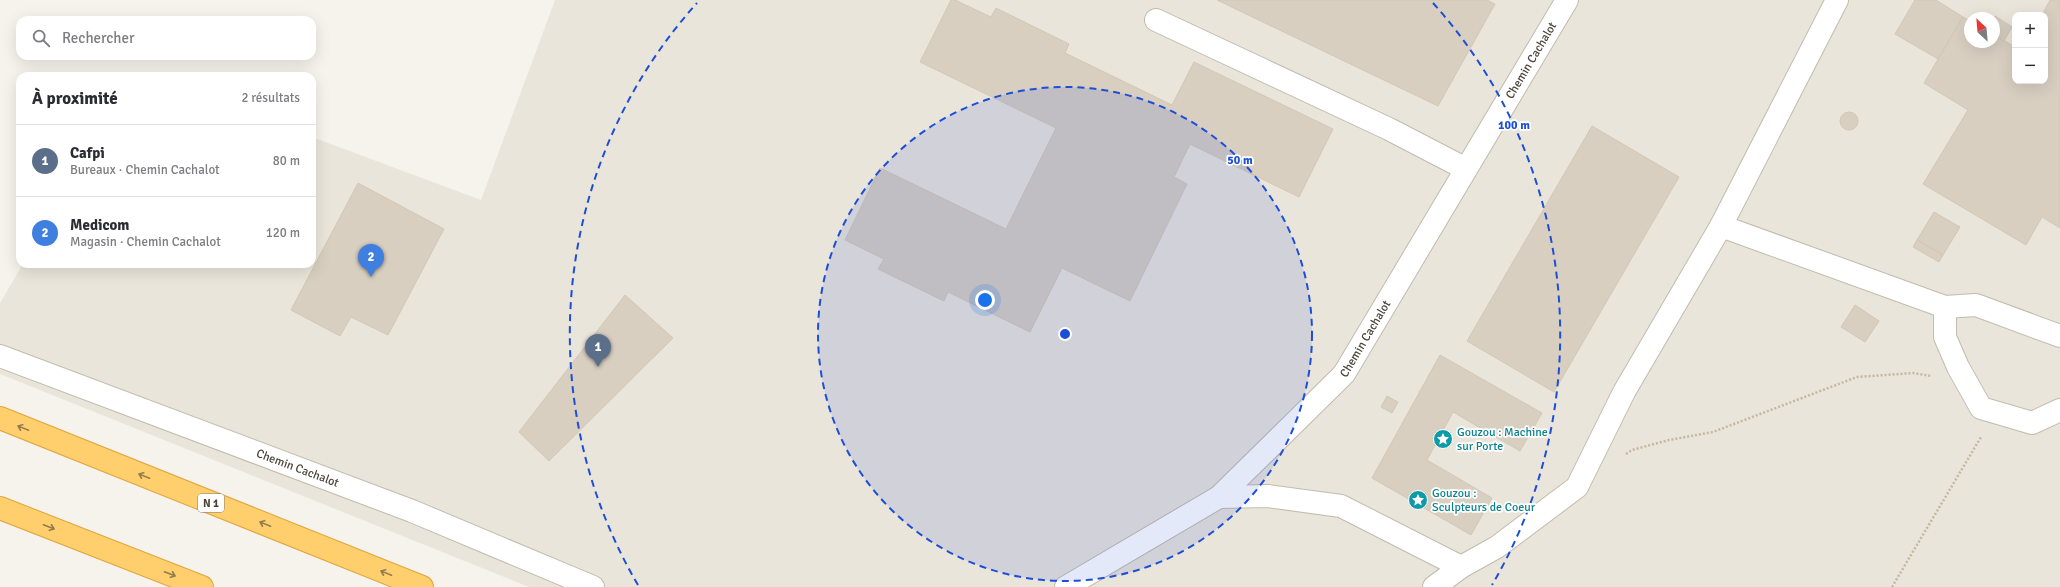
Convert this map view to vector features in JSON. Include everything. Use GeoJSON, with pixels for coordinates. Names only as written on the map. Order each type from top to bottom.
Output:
{"type":"FeatureCollection","features":[{"type":"Feature","properties":{"kind":"highway","name":"N 1"},"geometry":{"type":"LineString","coordinates":[[0,418],[422,587]]}},
{"type":"Feature","properties":{"kind":"highway"},"geometry":{"type":"LineString","coordinates":[[0,509],[202,587]]}},
{"type":"Feature","properties":{"kind":"street","name":"Chemin Cachalot"},"geometry":{"type":"LineString","coordinates":[[1066,587],[1219,497],[1344,374],[1566,0]]}},
{"type":"Feature","properties":{"kind":"street"},"geometry":{"type":"LineString","coordinates":[[1434,587],[1461,567],[1497,546],[1577,487],[1624,392],[1721,226],[1836,0]]}},
{"type":"Feature","properties":{"kind":"street"},"geometry":{"type":"LineString","coordinates":[[1156,20],[1396,132],[1466,169]]}},
{"type":"Feature","properties":{"kind":"street"},"geometry":{"type":"LineString","coordinates":[[1721,226],[1945,307],[1976,305],[2060,336]]}},
{"type":"Feature","properties":{"kind":"street"},"geometry":{"type":"LineString","coordinates":[[1945,307],[1945,337],[1958,367],[1981,408],[2032,423],[2060,410]]}},
{"type":"Feature","properties":{"kind":"street","name":"Chemin Cachalot"},"geometry":{"type":"LineString","coordinates":[[0,356],[412,511],[593,587]]}},
{"type":"Feature","properties":{"kind":"street"},"geometry":{"type":"LineString","coordinates":[[1219,497],[1268,496],[1341,506],[1461,567]]}},
{"type":"Feature","properties":{"kind":"path"},"geometry":{"type":"LineString","coordinates":[[1620,458],[1632,450],[1669,440],[1713,432],[1857,376],[1913,373],[1967,383]]}},
{"type":"Feature","properties":{"kind":"path"},"geometry":{"type":"LineString","coordinates":[[1892,587],[1996,412]]}},
{"type":"Feature","properties":{"kind":"shaded area"},"geometry":{"type":"Polygon","coordinates":[[[555,0],[2060,0],[2060,587],[529,587],[0,374],[0,303],[21,268],[316,268],[316,138],[481,200],[555,0]]]}},
{"type":"Feature","properties":{"kind":"building"},"geometry":{"type":"Polygon","coordinates":[[[951,0],[955,0],[991,17],[996,8],[1069,44],[1065,53],[1172,105],[1194,62],[1333,129],[1299,197],[1190,144],[1174,177],[1187,184],[1130,301],[1062,268],[1030,332],[948,292],[944,301],[878,269],[884,259],[845,240],[880,168],[1006,229],[1056,128],[920,62],[951,0]]]}},
{"type":"Feature","properties":{"kind":"building"},"geometry":{"type":"Polygon","coordinates":[[[1217,0],[1487,0],[1495,4],[1438,106],[1217,0]]]}},
{"type":"Feature","properties":{"kind":"building"},"geometry":{"type":"Polygon","coordinates":[[[1915,0],[1936,0],[1963,17],[1938,59],[1895,34],[1915,0]]]}},
{"type":"Feature","properties":{"kind":"building"},"geometry":{"type":"Polygon","coordinates":[[[2050,0],[2060,0],[2060,228],[2042,217],[2026,245],[1923,184],[1968,110],[1924,83],[1963,17],[1964,48],[2000,48],[2000,38],[2012,45],[2012,84],[2048,84],[2048,12],[2044,12],[2050,0]]]}},
{"type":"Feature","properties":{"kind":"building"},"geometry":{"type":"Polygon","coordinates":[[[2000,19],[2012,27],[2004,41],[2000,39],[2000,19]]]}},
{"type":"Feature","properties":{"kind":"building"},"geometry":{"type":"Polygon","coordinates":[[[1849,112],[1855,115],[1858,121],[1855,127],[1849,130],[1843,127],[1840,121],[1843,115],[1849,112]]]}},
{"type":"Feature","properties":{"kind":"building"},"geometry":{"type":"Polygon","coordinates":[[[1592,126],[1679,177],[1554,392],[1467,341],[1592,126]]]}},
{"type":"Feature","properties":{"kind":"building"},"geometry":{"type":"Polygon","coordinates":[[[358,183],[444,229],[388,335],[351,317],[340,336],[291,310],[313,268],[316,268],[316,263],[358,183]]]}},
{"type":"Feature","properties":{"kind":"building"},"geometry":{"type":"Polygon","coordinates":[[[1934,212],[1960,227],[1943,255],[1917,240],[1934,212]]]}},
{"type":"Feature","properties":{"kind":"building"},"geometry":{"type":"Polygon","coordinates":[[[1917,240],[1943,255],[1939,262],[1913,247],[1917,240]]]}},
{"type":"Feature","properties":{"kind":"building"},"geometry":{"type":"Polygon","coordinates":[[[625,295],[673,338],[549,461],[519,432],[625,295]]]}},
{"type":"Feature","properties":{"kind":"building"},"geometry":{"type":"Polygon","coordinates":[[[1855,305],[1879,321],[1865,342],[1841,327],[1855,305]]]}},
{"type":"Feature","properties":{"kind":"building"},"geometry":{"type":"Polygon","coordinates":[[[1440,355],[1542,413],[1520,451],[1453,412],[1427,460],[1492,498],[1471,535],[1372,478],[1440,355]]]}},
{"type":"Feature","properties":{"kind":"building"},"geometry":{"type":"Polygon","coordinates":[[[1387,396],[1398,402],[1392,413],[1381,407],[1387,396]]]}},
{"type":"Feature","properties":{"kind":"place","name":"Medicom"},"geometry":{"type":"Point","coordinates":[371,277]}},
{"type":"Feature","properties":{"kind":"place","name":"Cafpi"},"geometry":{"type":"Point","coordinates":[598,367]}},
{"type":"Feature","properties":{"kind":"place","name":"Gouzou : Machine sur Porte"},"geometry":{"type":"Point","coordinates":[1443,439]}},
{"type":"Feature","properties":{"kind":"place","name":"Gouzou : Sculpteurs de Coeur"},"geometry":{"type":"Point","coordinates":[1418,500]}}]}
